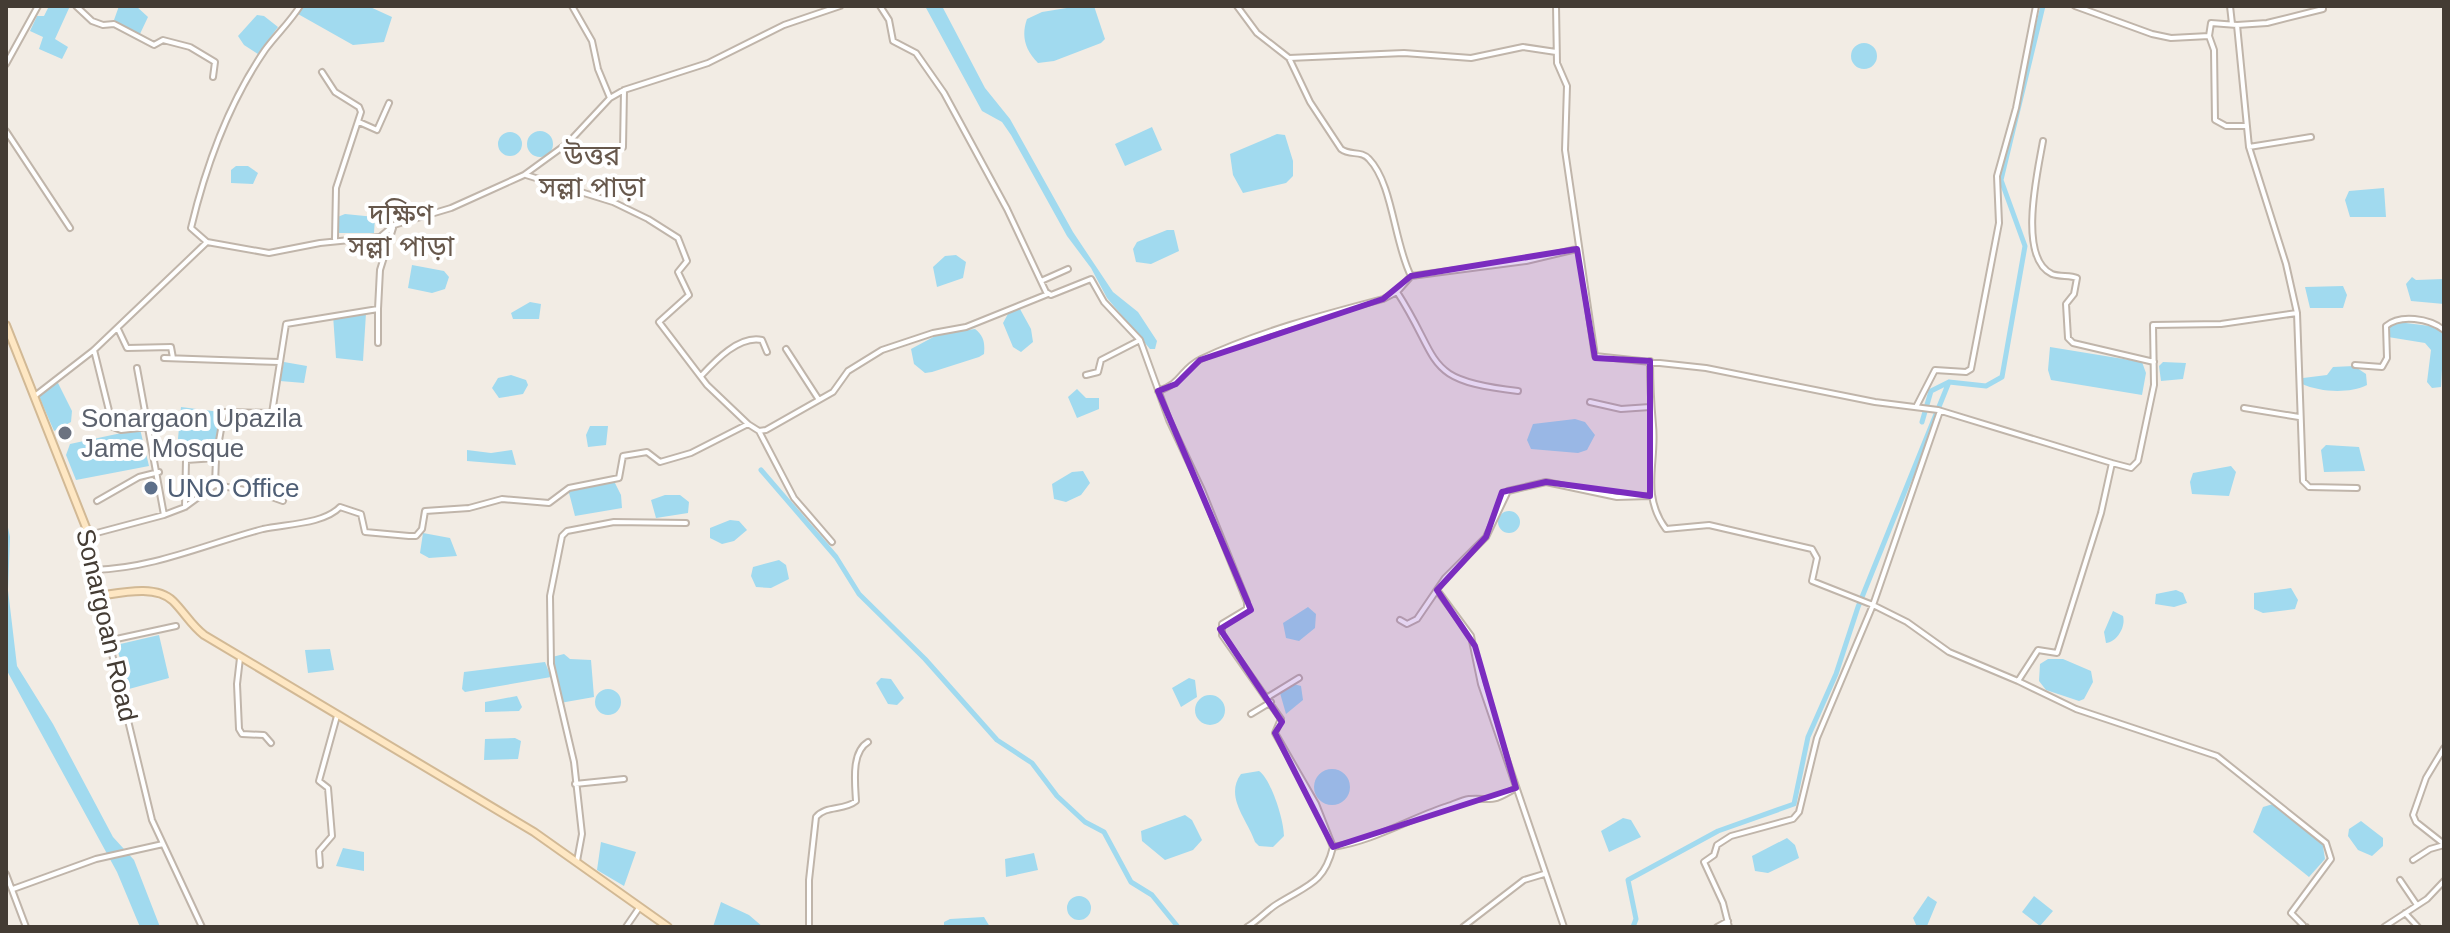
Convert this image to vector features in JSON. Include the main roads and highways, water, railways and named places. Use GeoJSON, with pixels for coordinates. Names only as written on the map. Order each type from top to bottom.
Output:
{"type":"FeatureCollection","features":[{"type":"Feature","properties":{"kind":"main road","name":"Sonargoan Road"},"geometry":{"type":"LineString","coordinates":[[6,325],[89,535],[98,596],[146,591],[170,597],[192,625],[534,832],[668,927]]}},
{"type":"Feature","properties":{"kind":"water"},"geometry":{"type":"Polygon","coordinates":[[[49,6],[70,6],[55,39],[68,47],[62,59],[39,49],[43,37],[30,31],[37,16],[44,16],[49,6]]]}},
{"type":"Feature","properties":{"kind":"water"},"geometry":{"type":"Polygon","coordinates":[[[119,6],[136,6],[148,17],[139,36],[114,20],[119,6]]]}},
{"type":"Feature","properties":{"kind":"water"},"geometry":{"type":"Polygon","coordinates":[[[302,6],[368,6],[392,17],[384,42],[353,45],[298,14],[302,6]]]}},
{"type":"Feature","properties":{"kind":"water"},"geometry":{"type":"Polygon","coordinates":[[[925,6],[942,6],[985,88],[1010,119],[1073,232],[1113,292],[1138,312],[1157,341],[1155,349],[1150,349],[1107,298],[1091,268],[1067,236],[1011,135],[1002,122],[982,111],[925,6]]]}},
{"type":"Feature","properties":{"kind":"water"},"geometry":{"type":"Polygon","coordinates":[[[1094,6],[1105,39],[1054,61],[1038,63],[1025,42],[1027,19],[1042,12],[1094,6]]]}},
{"type":"Feature","properties":{"kind":"water"},"geometry":{"type":"Polygon","coordinates":[[[257,15],[264,16],[278,27],[258,54],[244,45],[238,36],[257,15]]]}},
{"type":"Feature","properties":{"kind":"water"},"geometry":{"type":"Polygon","coordinates":[[[1864,43],[1873,47],[1877,56],[1873,65],[1864,69],[1855,65],[1851,56],[1855,47],[1864,43]]]}},
{"type":"Feature","properties":{"kind":"water"},"geometry":{"type":"Polygon","coordinates":[[[1152,127],[1162,150],[1125,166],[1115,144],[1152,127]]]}},
{"type":"Feature","properties":{"kind":"water"},"geometry":{"type":"Polygon","coordinates":[[[540,131],[549,135],[553,144],[549,153],[540,157],[531,153],[527,144],[531,135],[540,131]]]}},
{"type":"Feature","properties":{"kind":"water"},"geometry":{"type":"Polygon","coordinates":[[[510,132],[519,135],[522,144],[519,153],[510,156],[501,153],[498,144],[501,135],[510,132]]]}},
{"type":"Feature","properties":{"kind":"water"},"geometry":{"type":"Polygon","coordinates":[[[1277,134],[1285,135],[1293,161],[1293,176],[1286,183],[1243,193],[1233,175],[1230,154],[1277,134]]]}},
{"type":"Feature","properties":{"kind":"water"},"geometry":{"type":"Polygon","coordinates":[[[236,166],[248,166],[258,173],[253,184],[231,183],[231,170],[236,166]]]}},
{"type":"Feature","properties":{"kind":"water"},"geometry":{"type":"Polygon","coordinates":[[[2384,188],[2386,217],[2350,217],[2345,200],[2349,191],[2384,188]]]}},
{"type":"Feature","properties":{"kind":"water"},"geometry":{"type":"Polygon","coordinates":[[[345,214],[375,217],[374,233],[336,233],[335,218],[345,214]]]}},
{"type":"Feature","properties":{"kind":"water"},"geometry":{"type":"Polygon","coordinates":[[[1174,230],[1179,251],[1151,264],[1136,262],[1133,249],[1137,242],[1174,230]]]}},
{"type":"Feature","properties":{"kind":"water"},"geometry":{"type":"Polygon","coordinates":[[[956,255],[966,262],[963,278],[937,287],[933,267],[945,256],[956,255]]]}},
{"type":"Feature","properties":{"kind":"water"},"geometry":{"type":"Polygon","coordinates":[[[412,265],[444,271],[449,277],[445,289],[432,293],[408,288],[412,265]]]}},
{"type":"Feature","properties":{"kind":"water"},"geometry":{"type":"Polygon","coordinates":[[[2412,277],[2416,280],[2444,279],[2444,304],[2411,301],[2406,284],[2412,277]]]}},
{"type":"Feature","properties":{"kind":"water"},"geometry":{"type":"Polygon","coordinates":[[[2343,286],[2347,295],[2343,308],[2310,308],[2305,287],[2343,286]]]}},
{"type":"Feature","properties":{"kind":"water"},"geometry":{"type":"Polygon","coordinates":[[[530,302],[541,304],[539,319],[513,319],[511,313],[530,302]]]}},
{"type":"Feature","properties":{"kind":"water"},"geometry":{"type":"Polygon","coordinates":[[[1020,309],[1031,329],[1033,342],[1021,352],[1013,347],[1003,323],[1009,312],[1020,309]]]}},
{"type":"Feature","properties":{"kind":"water"},"geometry":{"type":"Polygon","coordinates":[[[366,313],[363,361],[336,358],[333,315],[366,313]]]}},
{"type":"Feature","properties":{"kind":"water"},"geometry":{"type":"Polygon","coordinates":[[[2390,324],[2430,326],[2444,333],[2441,387],[2432,388],[2427,382],[2431,350],[2425,343],[2388,337],[2390,324]]]}},
{"type":"Feature","properties":{"kind":"water"},"geometry":{"type":"Polygon","coordinates":[[[975,329],[984,343],[984,354],[979,357],[925,373],[914,364],[911,349],[939,334],[975,329]]]}},
{"type":"Feature","properties":{"kind":"water"},"geometry":{"type":"Polygon","coordinates":[[[2050,347],[2142,362],[2146,373],[2142,395],[2051,380],[2048,370],[2050,347]]]}},
{"type":"Feature","properties":{"kind":"water"},"geometry":{"type":"Polygon","coordinates":[[[284,362],[307,366],[304,383],[280,381],[284,362]]]}},
{"type":"Feature","properties":{"kind":"water"},"geometry":{"type":"Polygon","coordinates":[[[2163,362],[2186,363],[2183,379],[2161,381],[2159,366],[2163,362]]]}},
{"type":"Feature","properties":{"kind":"water"},"geometry":{"type":"Polygon","coordinates":[[[2354,366],[2366,374],[2367,385],[2334,391],[2302,384],[2303,378],[2327,375],[2333,367],[2354,366]]]}},
{"type":"Feature","properties":{"kind":"water"},"geometry":{"type":"Polygon","coordinates":[[[511,375],[526,380],[528,385],[523,394],[499,398],[492,388],[498,378],[511,375]]]}},
{"type":"Feature","properties":{"kind":"water"},"geometry":{"type":"Polygon","coordinates":[[[57,381],[72,411],[71,422],[54,431],[38,394],[57,381]]]}},
{"type":"Feature","properties":{"kind":"water"},"geometry":{"type":"Polygon","coordinates":[[[1077,389],[1086,398],[1099,398],[1099,409],[1077,418],[1068,397],[1077,389]]]}},
{"type":"Feature","properties":{"kind":"water"},"geometry":{"type":"Polygon","coordinates":[[[181,407],[220,412],[215,450],[177,449],[181,407]]]}},
{"type":"Feature","properties":{"kind":"water"},"geometry":{"type":"Polygon","coordinates":[[[1575,419],[1585,422],[1595,435],[1587,450],[1578,453],[1531,449],[1527,440],[1533,424],[1575,419]]]}},
{"type":"Feature","properties":{"kind":"water"},"geometry":{"type":"Polygon","coordinates":[[[590,426],[608,426],[606,445],[588,447],[586,435],[590,426]]]}},
{"type":"Feature","properties":{"kind":"water"},"geometry":{"type":"Polygon","coordinates":[[[140,429],[149,466],[76,480],[66,455],[70,444],[140,429]]]}},
{"type":"Feature","properties":{"kind":"water"},"geometry":{"type":"Polygon","coordinates":[[[2326,445],[2359,447],[2365,471],[2324,472],[2321,450],[2326,445]]]}},
{"type":"Feature","properties":{"kind":"water"},"geometry":{"type":"Polygon","coordinates":[[[467,450],[491,453],[512,450],[516,465],[467,461],[467,450]]]}},
{"type":"Feature","properties":{"kind":"water"},"geometry":{"type":"Polygon","coordinates":[[[2231,466],[2236,472],[2229,496],[2192,494],[2190,482],[2193,473],[2231,466]]]}},
{"type":"Feature","properties":{"kind":"water"},"geometry":{"type":"Polygon","coordinates":[[[1083,471],[1090,483],[1081,495],[1066,502],[1054,499],[1052,484],[1072,472],[1083,471]]]}},
{"type":"Feature","properties":{"kind":"water"},"geometry":{"type":"Polygon","coordinates":[[[614,481],[621,495],[622,508],[575,516],[568,489],[614,481]]]}},
{"type":"Feature","properties":{"kind":"water"},"geometry":{"type":"Polygon","coordinates":[[[665,495],[680,495],[689,502],[688,513],[656,518],[651,500],[665,495]]]}},
{"type":"Feature","properties":{"kind":"water"},"geometry":{"type":"Polygon","coordinates":[[[1509,511],[1517,514],[1520,522],[1517,530],[1509,533],[1501,530],[1498,522],[1501,514],[1509,511]]]}},
{"type":"Feature","properties":{"kind":"water"},"geometry":{"type":"Polygon","coordinates":[[[6,518],[10,537],[8,590],[17,666],[53,724],[113,837],[134,860],[160,927],[140,927],[117,872],[6,669],[6,518]]]}},
{"type":"Feature","properties":{"kind":"water"},"geometry":{"type":"Polygon","coordinates":[[[730,520],[739,521],[747,530],[734,541],[722,544],[710,538],[710,528],[730,520]]]}},
{"type":"Feature","properties":{"kind":"water"},"geometry":{"type":"Polygon","coordinates":[[[423,533],[450,538],[457,556],[429,558],[420,553],[423,533]]]}},
{"type":"Feature","properties":{"kind":"water"},"geometry":{"type":"Polygon","coordinates":[[[779,560],[786,565],[789,579],[771,588],[756,587],[751,576],[753,567],[779,560]]]}},
{"type":"Feature","properties":{"kind":"water"},"geometry":{"type":"Polygon","coordinates":[[[2291,588],[2298,600],[2295,609],[2263,613],[2254,609],[2254,593],[2291,588]]]}},
{"type":"Feature","properties":{"kind":"water"},"geometry":{"type":"Polygon","coordinates":[[[2176,590],[2183,593],[2187,603],[2174,607],[2155,604],[2156,594],[2176,590]]]}},
{"type":"Feature","properties":{"kind":"water"},"geometry":{"type":"Polygon","coordinates":[[[1308,607],[1316,614],[1315,628],[1299,641],[1286,638],[1283,623],[1308,607]]]}},
{"type":"Feature","properties":{"kind":"water"},"geometry":{"type":"Polygon","coordinates":[[[2113,611],[2123,616],[2123,625],[2117,637],[2106,643],[2104,632],[2113,611]]]}},
{"type":"Feature","properties":{"kind":"water"},"geometry":{"type":"Polygon","coordinates":[[[159,635],[169,678],[129,689],[116,645],[159,635]]]}},
{"type":"Feature","properties":{"kind":"water"},"geometry":{"type":"Polygon","coordinates":[[[330,649],[334,670],[308,673],[305,650],[330,649]]]}},
{"type":"Feature","properties":{"kind":"water"},"geometry":{"type":"Polygon","coordinates":[[[564,654],[570,659],[591,660],[594,697],[560,703],[552,657],[564,654]]]}},
{"type":"Feature","properties":{"kind":"water"},"geometry":{"type":"Polygon","coordinates":[[[2048,659],[2063,659],[2091,671],[2093,682],[2084,699],[2079,701],[2046,690],[2039,681],[2040,664],[2048,659]]]}},
{"type":"Feature","properties":{"kind":"water"},"geometry":{"type":"Polygon","coordinates":[[[545,662],[551,677],[465,692],[462,689],[464,672],[545,662]]]}},
{"type":"Feature","properties":{"kind":"water"},"geometry":{"type":"Polygon","coordinates":[[[881,678],[891,679],[904,698],[897,705],[888,704],[876,683],[881,678]]]}},
{"type":"Feature","properties":{"kind":"water"},"geometry":{"type":"Polygon","coordinates":[[[1189,678],[1195,680],[1197,697],[1181,707],[1172,688],[1189,678]]]}},
{"type":"Feature","properties":{"kind":"water"},"geometry":{"type":"Polygon","coordinates":[[[1294,684],[1301,686],[1303,700],[1286,714],[1280,693],[1294,684]]]}},
{"type":"Feature","properties":{"kind":"water"},"geometry":{"type":"Polygon","coordinates":[[[608,689],[617,693],[621,702],[617,711],[608,715],[599,711],[595,702],[599,693],[608,689]]]}},
{"type":"Feature","properties":{"kind":"water"},"geometry":{"type":"Polygon","coordinates":[[[1210,695],[1216,696],[1224,704],[1224,716],[1216,724],[1210,725],[1204,724],[1196,716],[1195,710],[1196,704],[1204,696],[1210,695]]]}},
{"type":"Feature","properties":{"kind":"water"},"geometry":{"type":"Polygon","coordinates":[[[517,696],[522,707],[519,711],[485,712],[485,702],[517,696]]]}},
{"type":"Feature","properties":{"kind":"water"},"geometry":{"type":"Polygon","coordinates":[[[515,738],[521,741],[518,759],[484,760],[485,739],[515,738]]]}},
{"type":"Feature","properties":{"kind":"water"},"geometry":{"type":"Polygon","coordinates":[[[1332,769],[1344,775],[1350,787],[1344,799],[1332,805],[1320,799],[1314,787],[1320,775],[1332,769]]]}},
{"type":"Feature","properties":{"kind":"water"},"geometry":{"type":"Polygon","coordinates":[[[1259,771],[1272,791],[1283,829],[1284,836],[1273,847],[1259,846],[1255,842],[1236,800],[1236,783],[1241,774],[1259,771]]]}},
{"type":"Feature","properties":{"kind":"water"},"geometry":{"type":"Polygon","coordinates":[[[2273,804],[2322,840],[2325,859],[2309,877],[2253,832],[2263,807],[2273,804]]]}},
{"type":"Feature","properties":{"kind":"water"},"geometry":{"type":"Polygon","coordinates":[[[1185,815],[1192,820],[1202,840],[1193,850],[1165,860],[1142,841],[1141,831],[1185,815]]]}},
{"type":"Feature","properties":{"kind":"water"},"geometry":{"type":"Polygon","coordinates":[[[1623,818],[1631,820],[1641,837],[1609,852],[1601,831],[1623,818]]]}},
{"type":"Feature","properties":{"kind":"water"},"geometry":{"type":"Polygon","coordinates":[[[2361,821],[2383,838],[2383,846],[2372,856],[2358,850],[2348,836],[2349,829],[2361,821]]]}},
{"type":"Feature","properties":{"kind":"water"},"geometry":{"type":"Polygon","coordinates":[[[1787,838],[1795,845],[1799,858],[1768,873],[1755,871],[1752,856],[1787,838]]]}},
{"type":"Feature","properties":{"kind":"water"},"geometry":{"type":"Polygon","coordinates":[[[601,842],[636,852],[624,886],[597,870],[601,842]]]}},
{"type":"Feature","properties":{"kind":"water"},"geometry":{"type":"Polygon","coordinates":[[[343,848],[364,852],[364,871],[336,866],[343,848]]]}},
{"type":"Feature","properties":{"kind":"water"},"geometry":{"type":"Polygon","coordinates":[[[1034,853],[1038,870],[1006,877],[1005,859],[1034,853]]]}},
{"type":"Feature","properties":{"kind":"water"},"geometry":{"type":"Polygon","coordinates":[[[1079,896],[1087,900],[1091,908],[1087,916],[1079,920],[1071,916],[1067,908],[1071,900],[1079,896]]]}},
{"type":"Feature","properties":{"kind":"water"},"geometry":{"type":"Polygon","coordinates":[[[1928,896],[1937,902],[1927,926],[1917,927],[1913,918],[1928,896]]]}},
{"type":"Feature","properties":{"kind":"water"},"geometry":{"type":"Polygon","coordinates":[[[2034,896],[2053,911],[2040,926],[2022,912],[2034,896]]]}},
{"type":"Feature","properties":{"kind":"water"},"geometry":{"type":"Polygon","coordinates":[[[721,902],[749,915],[763,927],[713,927],[721,902]]]}},
{"type":"Feature","properties":{"kind":"water"},"geometry":{"type":"Polygon","coordinates":[[[984,917],[990,927],[944,927],[944,922],[950,919],[984,917]]]}},
{"type":"Feature","properties":{"kind":"waterway"},"geometry":{"type":"LineString","coordinates":[[1922,422],[1931,391],[1949,382],[1986,386],[2002,377],[2025,246],[2001,180],[2043,6]]}},
{"type":"Feature","properties":{"kind":"waterway"},"geometry":{"type":"LineString","coordinates":[[1633,927],[1636,919],[1628,880],[1718,831],[1794,804],[1808,737],[1836,674],[1858,607],[1949,382]]}},
{"type":"Feature","properties":{"kind":"waterway"},"geometry":{"type":"LineString","coordinates":[[761,470],[836,557],[859,594],[925,659],[997,740],[1032,763],[1057,796],[1085,822],[1104,832],[1131,882],[1152,895],[1178,927]]}},
{"type":"Feature","properties":{"kind":"place","name":"Sonargaon Upazila Jame Mosque"},"geometry":{"type":"Point","coordinates":[65,433]}},
{"type":"Feature","properties":{"kind":"place","name":"UNO Office"},"geometry":{"type":"Point","coordinates":[151,488]}},
{"type":"Feature","properties":{"kind":"district","name":"উত্তর সল্লা পাড়া"},"geometry":{"type":"Point","coordinates":[592,171]}},
{"type":"Feature","properties":{"kind":"district","name":"দক্ষিণ সল্লা পাড়া"},"geometry":{"type":"Point","coordinates":[401,230]}}]}
